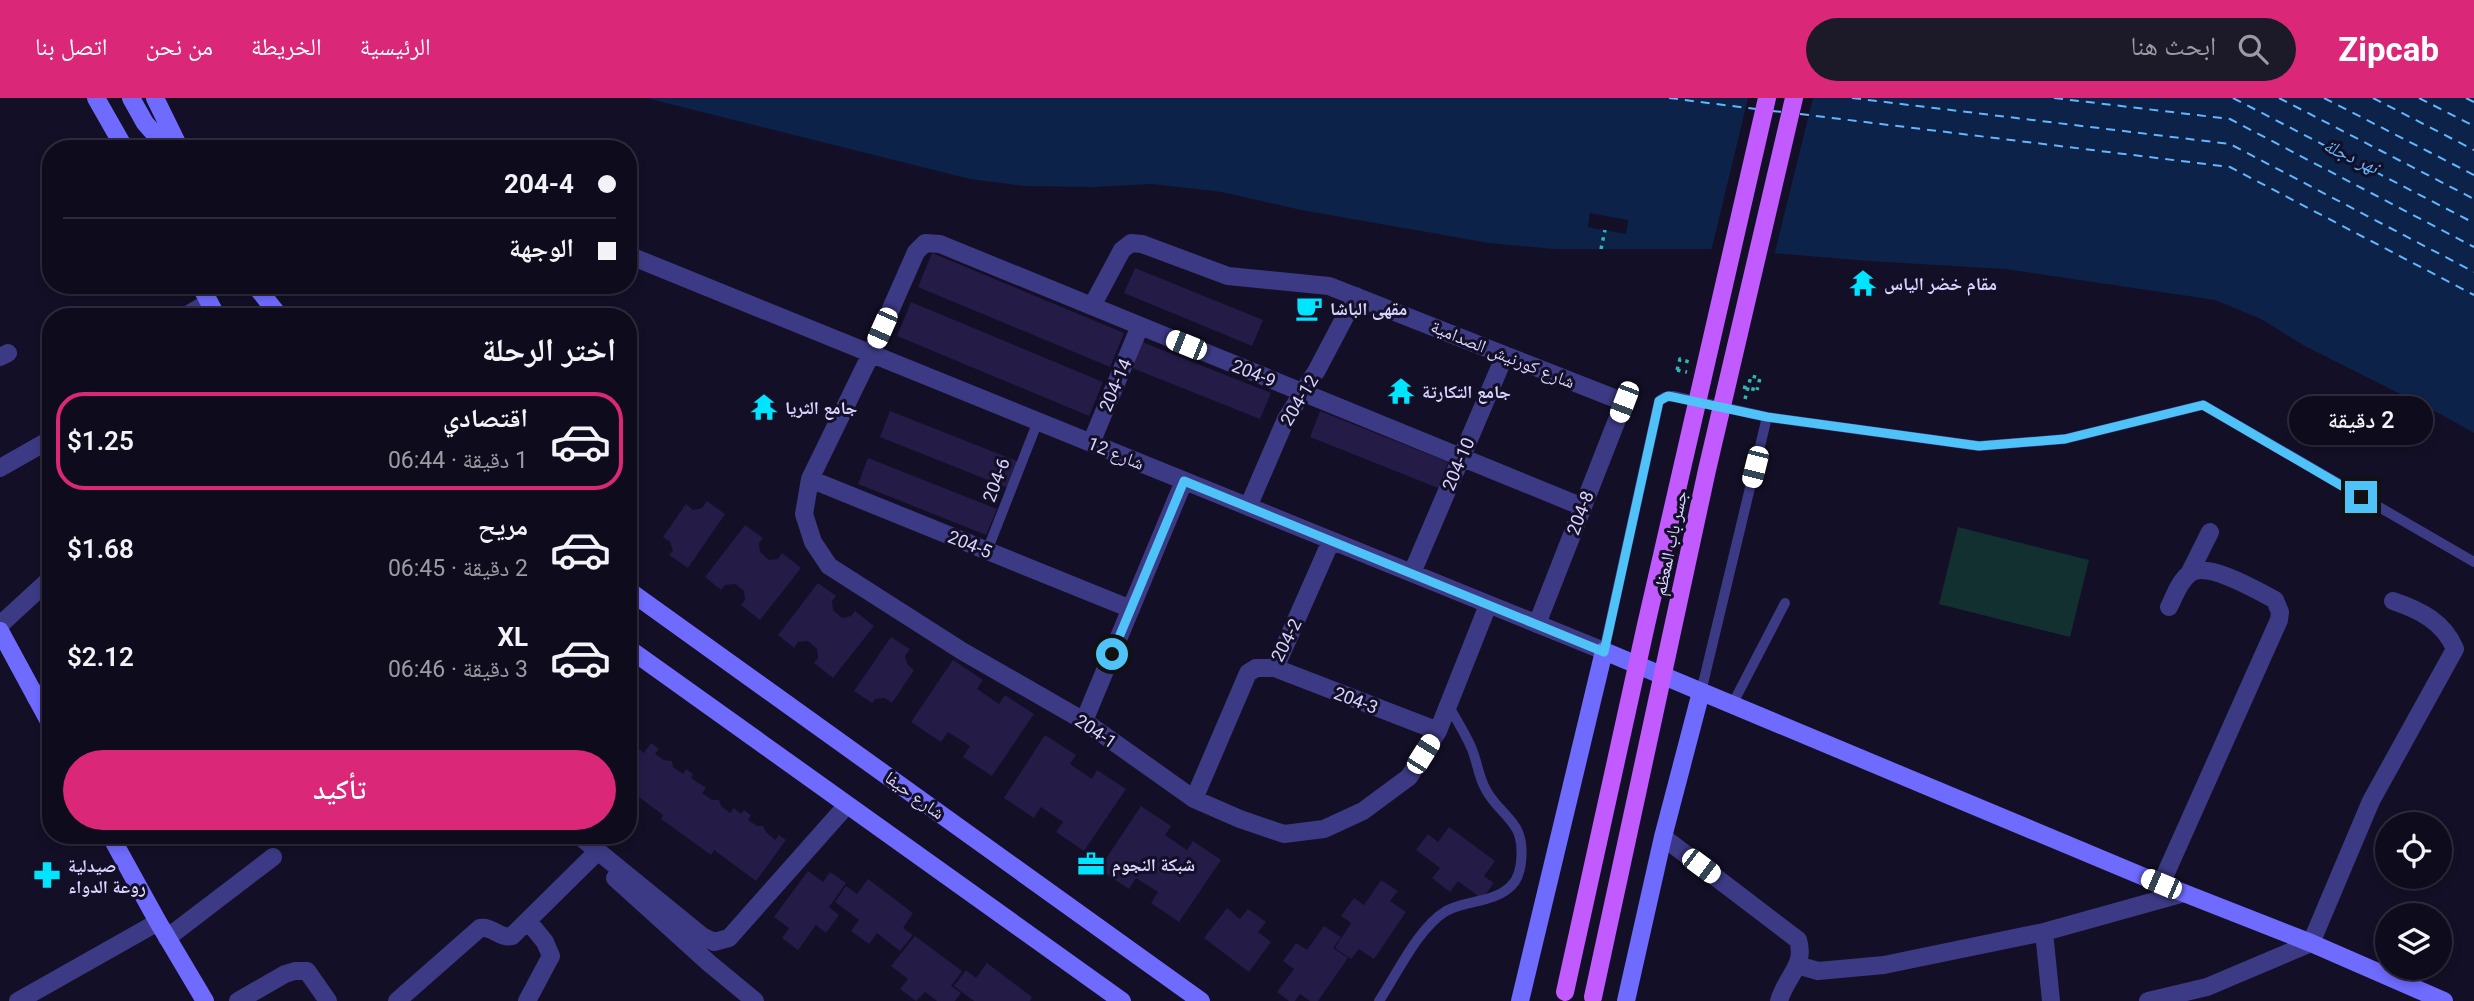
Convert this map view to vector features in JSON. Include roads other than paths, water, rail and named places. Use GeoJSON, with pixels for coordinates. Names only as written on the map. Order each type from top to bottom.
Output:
{"type":"FeatureCollection","features":[{"type":"Feature","properties":{"kind":"main road","name":"جسر باب المعظم"},"geometry":{"type":"LineString","coordinates":[[1565,992],[1767,98]]}},
{"type":"Feature","properties":{"kind":"main road","name":"جسر باب المعظم"},"geometry":{"type":"LineString","coordinates":[[1593,997],[1707,470],[1794,98]]}},
{"type":"Feature","properties":{"kind":"street"},"geometry":{"type":"LineString","coordinates":[[96,98],[120,140]]}},
{"type":"Feature","properties":{"kind":"street"},"geometry":{"type":"LineString","coordinates":[[131,98],[145,123],[160,140]]}},
{"type":"Feature","properties":{"kind":"street"},"geometry":{"type":"LineString","coordinates":[[155,98],[176,140]]}},
{"type":"Feature","properties":{"kind":"street","name":"204-9"},"geometry":{"type":"LineString","coordinates":[[925,243],[940,244],[1583,507]]}},
{"type":"Feature","properties":{"kind":"street","name":"204-1"},"geometry":{"type":"LineString","coordinates":[[925,243],[916,252],[871,354],[810,479],[804,514],[813,542],[829,566],[962,651],[1084,721],[1194,799],[1284,834],[1324,829],[1363,811],[1409,777],[1438,731],[1489,605]]}},
{"type":"Feature","properties":{"kind":"street","name":"شارع كورنيش الصدامية"},"geometry":{"type":"LineString","coordinates":[[1092,306],[1122,250],[1131,243],[1142,244],[1228,276],[1329,286],[1624,402]]}},
{"type":"Feature","properties":{"kind":"street","name":"شارع 12"},"geometry":{"type":"LineString","coordinates":[[637,259],[1604,652]]}},
{"type":"Feature","properties":{"kind":"street","name":"204-12"},"geometry":{"type":"LineString","coordinates":[[1248,507],[1286,419],[1317,370],[1356,296]]}},
{"type":"Feature","properties":{"kind":"street","name":"204-14"},"geometry":{"type":"LineString","coordinates":[[1091,443],[1140,326]]}},
{"type":"Feature","properties":{"kind":"street","name":"204-10"},"geometry":{"type":"LineString","coordinates":[[1412,573],[1505,355]]}},
{"type":"Feature","properties":{"kind":"street","name":"204-8"},"geometry":{"type":"LineString","coordinates":[[1537,624],[1624,402]]}},
{"type":"Feature","properties":{"kind":"street"},"geometry":{"type":"LineString","coordinates":[[0,468],[42,444]]}},
{"type":"Feature","properties":{"kind":"street","name":"204-5"},"geometry":{"type":"LineString","coordinates":[[810,479],[1130,609]]}},
{"type":"Feature","properties":{"kind":"street"},"geometry":{"type":"LineString","coordinates":[[1084,721],[1184,481]]}},
{"type":"Feature","properties":{"kind":"street"},"geometry":{"type":"LineString","coordinates":[[2169,607],[2210,532]]}},
{"type":"Feature","properties":{"kind":"street","name":"204-2"},"geometry":{"type":"LineString","coordinates":[[1194,799],[1248,673],[1256,668],[1275,668],[1331,541]]}},
{"type":"Feature","properties":{"kind":"street"},"geometry":{"type":"LineString","coordinates":[[2161,884],[2279,620],[2280,612],[2275,600],[2241,583],[2201,569],[2190,572]]}},
{"type":"Feature","properties":{"kind":"street"},"geometry":{"type":"LineString","coordinates":[[0,625],[42,586]]}},
{"type":"Feature","properties":{"kind":"street","name":"شارع حيفا"},"geometry":{"type":"LineString","coordinates":[[637,596],[1201,1001]]}},
{"type":"Feature","properties":{"kind":"street"},"geometry":{"type":"LineString","coordinates":[[2148,1001],[2207,987],[2311,943],[2371,801],[2455,649],[2449,634],[2419,610],[2393,601]]}},
{"type":"Feature","properties":{"kind":"street"},"geometry":{"type":"LineString","coordinates":[[0,631],[42,709]]}},
{"type":"Feature","properties":{"kind":"street"},"geometry":{"type":"LineString","coordinates":[[1520,1001],[1604,652],[2161,884],[2311,943],[2444,1001]]}},
{"type":"Feature","properties":{"kind":"street"},"geometry":{"type":"LineString","coordinates":[[637,654],[1122,1001]]}},
{"type":"Feature","properties":{"kind":"street","name":"204-3"},"geometry":{"type":"LineString","coordinates":[[1275,668],[1438,731]]}},
{"type":"Feature","properties":{"kind":"street"},"geometry":{"type":"LineString","coordinates":[[1626,1001],[1663,837],[1701,692]]}},
{"type":"Feature","properties":{"kind":"street"},"geometry":{"type":"LineString","coordinates":[[36,698],[42,694]]}},
{"type":"Feature","properties":{"kind":"street"},"geometry":{"type":"LineString","coordinates":[[589,844],[702,936],[714,942],[729,938],[847,805]]}},
{"type":"Feature","properties":{"kind":"street"},"geometry":{"type":"LineString","coordinates":[[1663,837],[1798,940],[1801,951],[1797,965],[1782,990],[1779,1001]]}},
{"type":"Feature","properties":{"kind":"street"},"geometry":{"type":"LineString","coordinates":[[115,844],[205,1001]]}},
{"type":"Feature","properties":{"kind":"street"},"geometry":{"type":"LineString","coordinates":[[576,844],[755,1001]]}},
{"type":"Feature","properties":{"kind":"street"},"geometry":{"type":"LineString","coordinates":[[167,938],[274,857]]}},
{"type":"Feature","properties":{"kind":"street"},"geometry":{"type":"LineString","coordinates":[[397,1001],[480,928],[487,927],[509,938],[592,857]]}},
{"type":"Feature","properties":{"kind":"street"},"geometry":{"type":"LineString","coordinates":[[1797,965],[1818,971],[1884,965],[2044,932],[2184,893]]}},
{"type":"Feature","properties":{"kind":"street"},"geometry":{"type":"LineString","coordinates":[[527,1001],[551,956],[545,942],[528,921]]}},
{"type":"Feature","properties":{"kind":"street"},"geometry":{"type":"LineString","coordinates":[[18,1001],[44,995],[158,922]]}},
{"type":"Feature","properties":{"kind":"street"},"geometry":{"type":"LineString","coordinates":[[2044,932],[2051,1001]]}},
{"type":"Feature","properties":{"kind":"street"},"geometry":{"type":"LineString","coordinates":[[238,1001],[295,971],[307,971],[328,1001]]}},
{"type":"Feature","properties":{"kind":"lane"},"geometry":{"type":"LineString","coordinates":[[1604,652],[1659,401],[1673,396],[1767,417],[1979,446],[2065,439],[2203,405],[2474,562]]}},
{"type":"Feature","properties":{"kind":"lane"},"geometry":{"type":"LineString","coordinates":[[1701,692],[1767,417]]}},
{"type":"Feature","properties":{"kind":"lane","name":"204-6"},"geometry":{"type":"LineString","coordinates":[[987,551],[1038,421]]}},
{"type":"Feature","properties":{"kind":"lane"},"geometry":{"type":"LineString","coordinates":[[1732,705],[1785,603]]}},
{"type":"Feature","properties":{"kind":"lane"},"geometry":{"type":"LineString","coordinates":[[1380,1001],[1423,932],[1448,910],[1480,901],[1511,886],[1520,869],[1520,844],[1516,827],[1494,804],[1484,787],[1471,747],[1448,705]]}},
{"type":"Feature","properties":{"kind":"water","name":"نهر دجلة"},"geometry":{"type":"Polygon","coordinates":[[[646,98],[2474,98],[2474,433],[2303,345],[2261,319],[2215,300],[2005,269],[1722,249],[1554,249],[1489,243],[1301,210],[1222,192],[1152,184],[1024,186],[970,179],[646,98]]]}},
{"type":"Feature","properties":{"kind":"place","name":"مقام خضر الياس"},"geometry":{"type":"Point","coordinates":[1863,283]}},
{"type":"Feature","properties":{"kind":"place","name":"مقهى الباشا"},"geometry":{"type":"Point","coordinates":[1309,308]}},
{"type":"Feature","properties":{"kind":"place","name":"جامع التكارتة"},"geometry":{"type":"Point","coordinates":[1401,391]}},
{"type":"Feature","properties":{"kind":"place","name":"جامع الثريا"},"geometry":{"type":"Point","coordinates":[764,407]}},
{"type":"Feature","properties":{"kind":"place","name":"شبكة النجوم"},"geometry":{"type":"Point","coordinates":[1091,864]}},
{"type":"Feature","properties":{"kind":"place","name":"صيدلية روعة الدواء"},"geometry":{"type":"Point","coordinates":[47,875]}}]}
